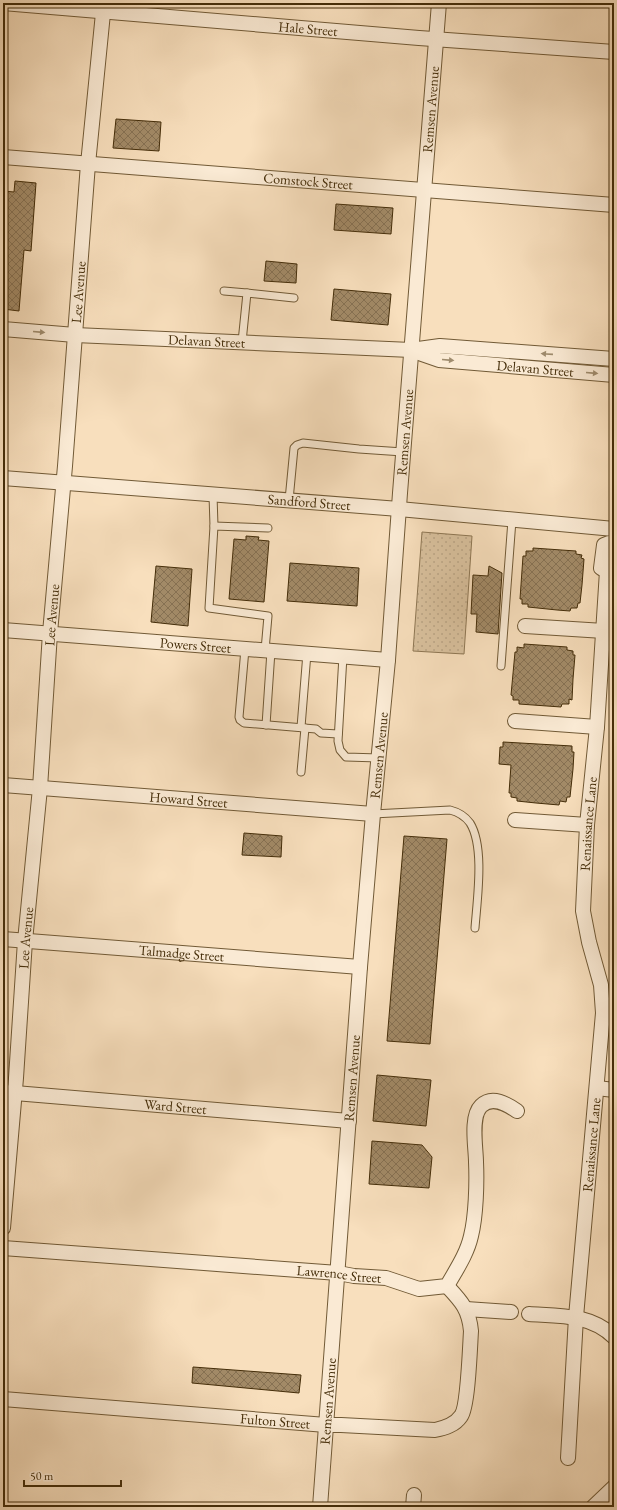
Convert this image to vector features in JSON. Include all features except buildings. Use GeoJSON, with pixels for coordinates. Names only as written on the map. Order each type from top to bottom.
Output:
{"type":"FeatureCollection","features":[{"type":"Feature","properties":{"kind":"street","name":"Hale Street"},"geometry":{"type":"LineString","coordinates":[[3,3],[103,7],[436,39],[614,52]]}},
{"type":"Feature","properties":{"kind":"street","name":"Remsen Avenue"},"geometry":{"type":"LineString","coordinates":[[320,1507],[360,968],[388,660],[398,509],[439,3]]}},
{"type":"Feature","properties":{"kind":"street","name":"Lee Avenue"},"geometry":{"type":"LineString","coordinates":[[3,1228],[9,1092],[40,788],[50,634],[88,164],[103,7]]}},
{"type":"Feature","properties":{"kind":"street","name":"Comstock Street"},"geometry":{"type":"LineString","coordinates":[[3,157],[614,205]]}},
{"type":"Feature","properties":{"kind":"street","name":"Delavan Street"},"geometry":{"type":"LineString","coordinates":[[3,329],[75,335],[411,350],[440,346],[614,359]]}},
{"type":"Feature","properties":{"kind":"street","name":"Delavan Street"},"geometry":{"type":"LineString","coordinates":[[411,350],[439,360],[614,375]]}},
{"type":"Feature","properties":{"kind":"street","name":"Sandford Street"},"geometry":{"type":"LineString","coordinates":[[3,478],[289,500],[512,520],[612,539]]}},
{"type":"Feature","properties":{"kind":"street","name":"Renaissance Lane"},"geometry":{"type":"LineString","coordinates":[[568,1458],[576,1317],[603,1012],[601,985],[589,942],[583,911],[587,825],[597,727],[608,571],[601,568],[604,545],[612,539]]}},
{"type":"Feature","properties":{"kind":"street"},"geometry":{"type":"LineString","coordinates":[[525,626],[604,631]]}},
{"type":"Feature","properties":{"kind":"street","name":"Powers Street"},"geometry":{"type":"LineString","coordinates":[[3,630],[388,660]]}},
{"type":"Feature","properties":{"kind":"street"},"geometry":{"type":"LineString","coordinates":[[515,720],[597,727]]}},
{"type":"Feature","properties":{"kind":"street","name":"Howard Street"},"geometry":{"type":"LineString","coordinates":[[3,785],[373,814]]}},
{"type":"Feature","properties":{"kind":"street"},"geometry":{"type":"LineString","coordinates":[[515,820],[587,825]]}},
{"type":"Feature","properties":{"kind":"street","name":"Talmadge Street"},"geometry":{"type":"LineString","coordinates":[[3,939],[360,968]]}},
{"type":"Feature","properties":{"kind":"street"},"geometry":{"type":"LineString","coordinates":[[597,1088],[614,1090]]}},
{"type":"Feature","properties":{"kind":"street","name":"Ward Street"},"geometry":{"type":"LineString","coordinates":[[9,1092],[349,1121]]}},
{"type":"Feature","properties":{"kind":"street"},"geometry":{"type":"LineString","coordinates":[[511,1312],[466,1309],[447,1286],[468,1245],[473,1227],[477,1176],[474,1124],[476,1113],[481,1106],[487,1102],[495,1101],[505,1103],[517,1112]]}},
{"type":"Feature","properties":{"kind":"street","name":"Lawrence Street"},"geometry":{"type":"LineString","coordinates":[[3,1248],[338,1273],[354,1276],[386,1278],[418,1289],[447,1286]]}},
{"type":"Feature","properties":{"kind":"street","name":"Fulton Street"},"geometry":{"type":"LineString","coordinates":[[3,1399],[326,1425],[435,1430],[444,1429],[457,1421],[464,1410],[471,1331],[470,1319],[466,1309]]}},
{"type":"Feature","properties":{"kind":"street"},"geometry":{"type":"LineString","coordinates":[[530,1314],[576,1317],[600,1326],[614,1337]]}},
{"type":"Feature","properties":{"kind":"street"},"geometry":{"type":"LineString","coordinates":[[593,1507],[614,1488]]}},
{"type":"Feature","properties":{"kind":"lane"},"geometry":{"type":"LineString","coordinates":[[224,291],[294,298]]}},
{"type":"Feature","properties":{"kind":"lane"},"geometry":{"type":"LineString","coordinates":[[242,342],[247,293]]}},
{"type":"Feature","properties":{"kind":"lane"},"geometry":{"type":"LineString","coordinates":[[289,500],[294,448],[297,445],[303,443],[403,452]]}},
{"type":"Feature","properties":{"kind":"lane"},"geometry":{"type":"LineString","coordinates":[[213,495],[214,526],[209,608],[268,616],[266,725]]}},
{"type":"Feature","properties":{"kind":"lane"},"geometry":{"type":"LineString","coordinates":[[501,666],[512,520]]}},
{"type":"Feature","properties":{"kind":"lane"},"geometry":{"type":"LineString","coordinates":[[214,526],[268,528]]}},
{"type":"Feature","properties":{"kind":"lane"},"geometry":{"type":"LineString","coordinates":[[246,649],[239,717],[240,720],[244,723],[316,729],[322,733],[338,734]]}},
{"type":"Feature","properties":{"kind":"lane"},"geometry":{"type":"LineString","coordinates":[[301,772],[307,653]]}},
{"type":"Feature","properties":{"kind":"lane"},"geometry":{"type":"LineString","coordinates":[[343,656],[338,734],[340,750],[346,757],[378,758]]}},
{"type":"Feature","properties":{"kind":"lane"},"geometry":{"type":"LineString","coordinates":[[373,814],[450,810],[459,813],[466,818],[471,824],[478,856],[479,874],[475,928]]}},
{"type":"Feature","properties":{"kind":"shaded area"},"geometry":{"type":"Polygon","coordinates":[[[422,532],[472,536],[464,654],[413,651],[422,532]]]}}]}
